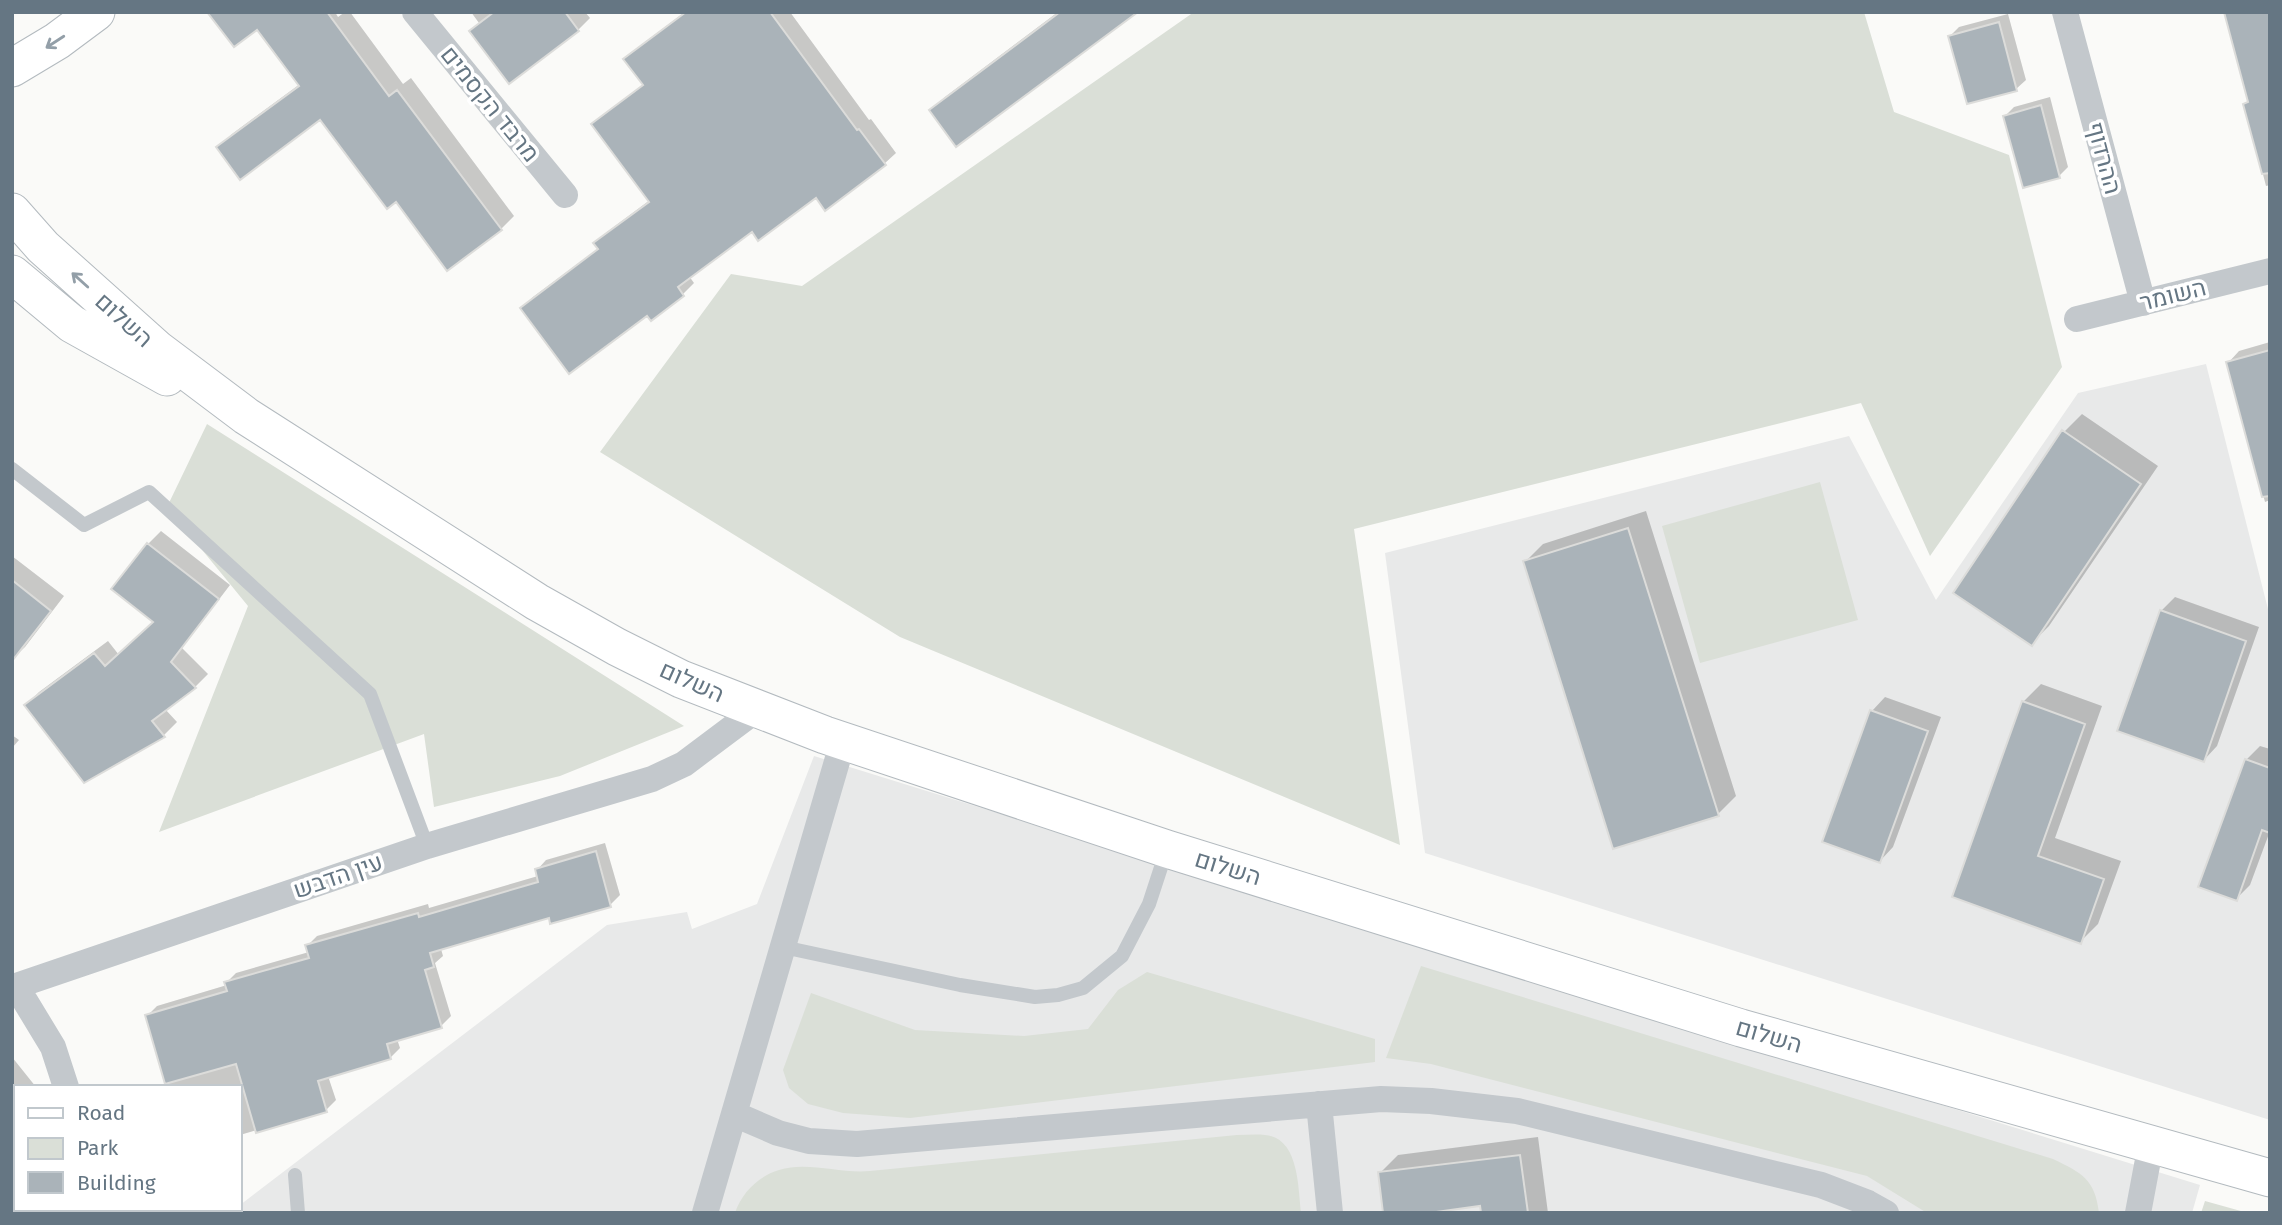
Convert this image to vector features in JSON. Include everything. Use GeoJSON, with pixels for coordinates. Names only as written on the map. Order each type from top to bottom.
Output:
{"type":"FeatureCollection","features":[{"type":"Feature","properties":{"kind":"street"},"geometry":{"type":"LineString","coordinates":[[12,68],[57,41],[96,12]]}},
{"type":"Feature","properties":{"kind":"street","name":"מרבד הקסמים"},"geometry":{"type":"LineString","coordinates":[[415,12],[565,195]]}},
{"type":"Feature","properties":{"kind":"street","name":"ההרדוף"},"geometry":{"type":"LineString","coordinates":[[2065,12],[2143,303]]}},
{"type":"Feature","properties":{"kind":"street","name":"השלום"},"geometry":{"type":"LineString","coordinates":[[12,212],[43,247],[157,349],[246,416],[537,602],[670,674],[756,710],[843,741],[1167,849],[1741,1028],[2270,1178]]}},
{"type":"Feature","properties":{"kind":"street","name":"השומר"},"geometry":{"type":"LineString","coordinates":[[2077,319],[2270,271]]}},
{"type":"Feature","properties":{"kind":"street","name":"השלום"},"geometry":{"type":"LineString","coordinates":[[12,274],[72,324],[138,362],[246,416]]}},
{"type":"Feature","properties":{"kind":"street","name":"עין הדבש"},"geometry":{"type":"LineString","coordinates":[[64,1085],[53,1047],[14,986],[427,846],[652,779],[684,764],[756,710]]}},
{"type":"Feature","properties":{"kind":"street"},"geometry":{"type":"LineString","coordinates":[[705,1213],[843,741]]}},
{"type":"Feature","properties":{"kind":"street"},"geometry":{"type":"LineString","coordinates":[[734,1114],[788,1136],[810,1141],[857,1143],[1381,1099],[1431,1101],[1517,1111],[1821,1185],[1886,1213]]}},
{"type":"Feature","properties":{"kind":"street"},"geometry":{"type":"LineString","coordinates":[[1319,1104],[1330,1213]]}},
{"type":"Feature","properties":{"kind":"street"},"geometry":{"type":"LineString","coordinates":[[2138,1213],[2151,1144]]}},
{"type":"Feature","properties":{"kind":"lane"},"geometry":{"type":"LineString","coordinates":[[12,469],[84,525],[149,492],[370,694],[427,846]]}},
{"type":"Feature","properties":{"kind":"lane"},"geometry":{"type":"LineString","coordinates":[[783,947],[960,985],[1035,997],[1058,995],[1083,988],[1122,956],[1149,904],[1167,849]]}},
{"type":"Feature","properties":{"kind":"lane"},"geometry":{"type":"LineString","coordinates":[[295,1175],[298,1213]]}},
{"type":"Feature","properties":{"kind":"shaded area"},"geometry":{"type":"Polygon","coordinates":[[[2206,364],[2270,617],[2270,1120],[1425,853],[1385,553],[1849,436],[1936,600],[2078,393],[2206,364]]]}},
{"type":"Feature","properties":{"kind":"shaded area"},"geometry":{"type":"Polygon","coordinates":[[[814,756],[2200,1185],[2192,1213],[229,1213],[242,1211],[242,1203],[607,925],[687,912],[692,929],[757,904],[814,756]]]}},
{"type":"Feature","properties":{"kind":"green space"},"geometry":{"type":"Polygon","coordinates":[[[1194,12],[1864,12],[1894,112],[2009,155],[2062,367],[1930,556],[1861,403],[1354,529],[1400,845],[900,637],[600,452],[731,274],[802,286],[1194,12]]]}},
{"type":"Feature","properties":{"kind":"green space"},"geometry":{"type":"Polygon","coordinates":[[[207,424],[684,726],[560,776],[434,807],[424,734],[159,832],[248,606],[167,507],[207,424]]]}},
{"type":"Feature","properties":{"kind":"green space"},"geometry":{"type":"Polygon","coordinates":[[[1820,482],[1858,620],[1700,663],[1662,526],[1820,482]]]}},
{"type":"Feature","properties":{"kind":"green space"},"geometry":{"type":"Polygon","coordinates":[[[1421,966],[2053,1159],[2085,1178],[2094,1192],[2099,1213],[1927,1213],[1867,1176],[1431,1064],[1386,1058],[1421,966]]]}},
{"type":"Feature","properties":{"kind":"green space"},"geometry":{"type":"Polygon","coordinates":[[[1147,972],[1375,1039],[1375,1062],[910,1118],[843,1113],[808,1104],[789,1088],[783,1070],[811,993],[915,1030],[1024,1036],[1088,1029],[1118,990],[1147,972]]]}},
{"type":"Feature","properties":{"kind":"green space"},"geometry":{"type":"Polygon","coordinates":[[[1237,1135],[1265,1135],[1276,1138],[1285,1145],[1295,1165],[1301,1213],[735,1213],[742,1198],[758,1181],[779,1170],[790,1168],[870,1171],[1237,1135]]]}},
{"type":"Feature","properties":{"kind":"green space"},"geometry":{"type":"Polygon","coordinates":[[[2205,1201],[2248,1213],[2201,1213],[2205,1201]]]}},
{"type":"Feature","properties":{"kind":"building"},"geometry":{"type":"Polygon","coordinates":[[[207,12],[327,12],[389,96],[397,90],[502,230],[447,271],[396,202],[387,209],[320,120],[240,180],[216,147],[299,86],[257,30],[234,47],[207,12]]]}},
{"type":"Feature","properties":{"kind":"building"},"geometry":{"type":"Polygon","coordinates":[[[494,12],[565,12],[579,31],[509,84],[469,31],[494,12]]]}},
{"type":"Feature","properties":{"kind":"building"},"geometry":{"type":"Polygon","coordinates":[[[686,12],[770,12],[886,165],[825,211],[816,198],[758,241],[752,232],[678,287],[684,296],[651,321],[647,316],[569,374],[520,308],[598,249],[593,243],[649,202],[591,124],[643,85],[623,59],[686,12]]]}},
{"type":"Feature","properties":{"kind":"building"},"geometry":{"type":"Polygon","coordinates":[[[1060,12],[1138,12],[956,147],[929,110],[1060,12]]]}},
{"type":"Feature","properties":{"kind":"building"},"geometry":{"type":"Polygon","coordinates":[[[2224,12],[2270,12],[2270,173],[2262,174],[2243,104],[2248,102],[2224,12]]]}},
{"type":"Feature","properties":{"kind":"building"},"geometry":{"type":"Polygon","coordinates":[[[1999,22],[2017,91],[1967,104],[1948,36],[1999,22]]]}},
{"type":"Feature","properties":{"kind":"building"},"geometry":{"type":"Polygon","coordinates":[[[2041,105],[2060,178],[2023,188],[2003,116],[2041,105]]]}},
{"type":"Feature","properties":{"kind":"building"},"geometry":{"type":"Polygon","coordinates":[[[2270,350],[2270,496],[2262,497],[2226,362],[2270,350]]]}},
{"type":"Feature","properties":{"kind":"building"},"geometry":{"type":"Polygon","coordinates":[[[2062,430],[2141,484],[2032,646],[1953,593],[2062,430]]]}},
{"type":"Feature","properties":{"kind":"building"},"geometry":{"type":"Polygon","coordinates":[[[1628,528],[1719,816],[1613,849],[1523,561],[1628,528]]]}},
{"type":"Feature","properties":{"kind":"building"},"geometry":{"type":"Polygon","coordinates":[[[147,543],[219,599],[171,662],[196,688],[152,721],[165,737],[84,783],[24,705],[94,653],[105,666],[153,622],[111,589],[147,543]]]}},
{"type":"Feature","properties":{"kind":"building"},"geometry":{"type":"Polygon","coordinates":[[[12,580],[51,611],[12,661],[12,580]]]}},
{"type":"Feature","properties":{"kind":"building"},"geometry":{"type":"Polygon","coordinates":[[[2160,610],[2246,641],[2204,762],[2117,731],[2160,610]]]}},
{"type":"Feature","properties":{"kind":"building"},"geometry":{"type":"Polygon","coordinates":[[[2022,701],[2085,724],[2038,856],[2104,879],[2081,944],[1952,897],[2022,701]]]}},
{"type":"Feature","properties":{"kind":"building"},"geometry":{"type":"Polygon","coordinates":[[[1870,710],[1928,731],[1880,863],[1822,842],[1870,710]]]}},
{"type":"Feature","properties":{"kind":"building"},"geometry":{"type":"Polygon","coordinates":[[[2245,759],[2270,768],[2270,833],[2262,830],[2237,901],[2198,887],[2245,759]]]}},
{"type":"Feature","properties":{"kind":"building"},"geometry":{"type":"Polygon","coordinates":[[[596,851],[611,907],[550,924],[549,918],[430,953],[434,967],[425,970],[442,1028],[387,1044],[391,1059],[318,1081],[327,1112],[256,1133],[236,1064],[165,1084],[145,1015],[227,991],[224,982],[309,958],[305,945],[418,913],[419,917],[538,882],[535,869],[596,851]]]}},
{"type":"Feature","properties":{"kind":"building"},"geometry":{"type":"Polygon","coordinates":[[[1520,1155],[1528,1213],[1481,1213],[1480,1206],[1429,1213],[1383,1213],[1378,1172],[1520,1155]]]}}]}
